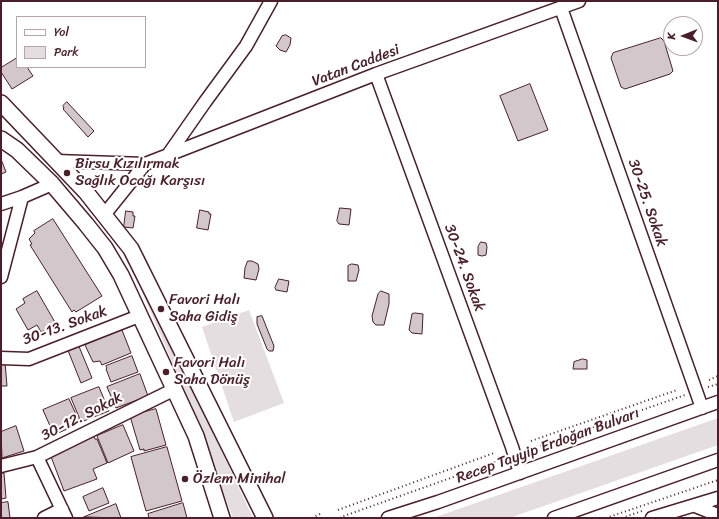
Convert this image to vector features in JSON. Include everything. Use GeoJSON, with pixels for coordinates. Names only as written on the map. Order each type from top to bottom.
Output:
{"type":"FeatureCollection","features":[{"type":"Feature","properties":{"kind":"main road"},"geometry":{"type":"LineString","coordinates":[[1,103],[86,192],[131,248],[265,518]]}},
{"type":"Feature","properties":{"kind":"main road"},"geometry":{"type":"LineString","coordinates":[[1,139],[17,150],[52,184],[105,248],[120,275],[196,436],[222,518]]}},
{"type":"Feature","properties":{"kind":"street"},"geometry":{"type":"LineString","coordinates":[[168,155],[246,46],[271,1]]}},
{"type":"Feature","properties":{"kind":"street","name":"Vatan Caddesi"},"geometry":{"type":"LineString","coordinates":[[56,161],[145,164],[376,74],[579,1]]}},
{"type":"Feature","properties":{"kind":"street","name":"30-25. Sokak"},"geometry":{"type":"LineString","coordinates":[[561,8],[702,408]]}},
{"type":"Feature","properties":{"kind":"street","name":"30-24. Sokak"},"geometry":{"type":"LineString","coordinates":[[376,74],[520,473]]}},
{"type":"Feature","properties":{"kind":"street","name":"Vatan Caddesi"},"geometry":{"type":"LineString","coordinates":[[104,214],[145,164]]}},
{"type":"Feature","properties":{"kind":"street"},"geometry":{"type":"LineString","coordinates":[[1,204],[52,184]]}},
{"type":"Feature","properties":{"kind":"street"},"geometry":{"type":"LineString","coordinates":[[1,277],[22,197]]}},
{"type":"Feature","properties":{"kind":"street","name":"30-13. Sokak"},"geometry":{"type":"LineString","coordinates":[[1,358],[29,359],[139,316]]}},
{"type":"Feature","properties":{"kind":"street","name":"30-12. Sokak"},"geometry":{"type":"LineString","coordinates":[[1,466],[37,457],[175,389]]}},
{"type":"Feature","properties":{"kind":"street","name":"Recep Tayyip Erdoğan Bulvarı"},"geometry":{"type":"LineString","coordinates":[[388,518],[520,473],[718,402]]}},
{"type":"Feature","properties":{"kind":"street"},"geometry":{"type":"LineString","coordinates":[[37,457],[64,514],[44,518]]}},
{"type":"Feature","properties":{"kind":"street"},"geometry":{"type":"LineString","coordinates":[[554,518],[718,460]]}},
{"type":"Feature","properties":{"kind":"street"},"geometry":{"type":"LineString","coordinates":[[654,518],[718,498]]}},
{"type":"Feature","properties":{"kind":"street"},"geometry":{"type":"LineString","coordinates":[[695,506],[718,515]]}},
{"type":"Feature","properties":{"kind":"path"},"geometry":{"type":"LineString","coordinates":[[709,380],[718,376]]}},
{"type":"Feature","properties":{"kind":"path"},"geometry":{"type":"LineString","coordinates":[[340,518],[341,516],[718,384]]}},
{"type":"Feature","properties":{"kind":"path"},"geometry":{"type":"LineString","coordinates":[[531,441],[677,390]]}},
{"type":"Feature","properties":{"kind":"path"},"geometry":{"type":"LineString","coordinates":[[338,510],[494,453]]}},
{"type":"Feature","properties":{"kind":"path"},"geometry":{"type":"LineString","coordinates":[[606,518],[718,480]]}},
{"type":"Feature","properties":{"kind":"path"},"geometry":{"type":"LineString","coordinates":[[312,518],[322,513]]}},
{"type":"Feature","properties":{"kind":"green space"},"geometry":{"type":"Polygon","coordinates":[[[141,289],[162,324],[253,518],[233,518],[187,397],[141,289]]]}},
{"type":"Feature","properties":{"kind":"green space"},"geometry":{"type":"Polygon","coordinates":[[[249,310],[284,403],[234,422],[202,327],[249,310]]]}},
{"type":"Feature","properties":{"kind":"green space"},"geometry":{"type":"Polygon","coordinates":[[[718,418],[718,445],[511,518],[433,518],[718,418]]]}},
{"type":"Feature","properties":{"kind":"building"},"geometry":{"type":"Polygon","coordinates":[[[286,35],[291,38],[290,45],[286,52],[280,50],[276,46],[282,36],[286,35]]]}},
{"type":"Feature","properties":{"kind":"building"},"geometry":{"type":"Polygon","coordinates":[[[661,38],[663,40],[663,56],[668,56],[673,71],[670,74],[625,89],[621,87],[611,58],[613,53],[661,38]]]}},
{"type":"Feature","properties":{"kind":"building"},"geometry":{"type":"Polygon","coordinates":[[[16,59],[16,68],[28,68],[33,76],[12,89],[1,72],[1,68],[16,59]]]}},
{"type":"Feature","properties":{"kind":"building"},"geometry":{"type":"Polygon","coordinates":[[[530,84],[548,130],[518,141],[500,96],[530,84]]]}},
{"type":"Feature","properties":{"kind":"building"},"geometry":{"type":"Polygon","coordinates":[[[67,102],[94,131],[88,137],[63,109],[63,106],[67,102]]]}},
{"type":"Feature","properties":{"kind":"building"},"geometry":{"type":"Polygon","coordinates":[[[1,159],[6,172],[1,174],[1,159]]]}},
{"type":"Feature","properties":{"kind":"building"},"geometry":{"type":"Polygon","coordinates":[[[340,208],[351,209],[349,225],[339,224],[337,221],[340,208]]]}},
{"type":"Feature","properties":{"kind":"building"},"geometry":{"type":"Polygon","coordinates":[[[200,210],[211,214],[208,230],[197,228],[200,210]]]}},
{"type":"Feature","properties":{"kind":"building"},"geometry":{"type":"Polygon","coordinates":[[[126,211],[133,212],[133,216],[135,216],[133,228],[124,227],[126,211]]]}},
{"type":"Feature","properties":{"kind":"building"},"geometry":{"type":"Polygon","coordinates":[[[53,219],[102,296],[76,312],[74,310],[72,312],[30,245],[32,244],[29,239],[35,233],[34,231],[53,219]]]}},
{"type":"Feature","properties":{"kind":"building"},"geometry":{"type":"Polygon","coordinates":[[[481,242],[486,243],[487,247],[486,255],[482,256],[478,255],[478,247],[481,242]]]}},
{"type":"Feature","properties":{"kind":"building"},"geometry":{"type":"Polygon","coordinates":[[[248,261],[258,264],[259,269],[256,280],[244,278],[245,268],[248,261]]]}},
{"type":"Feature","properties":{"kind":"building"},"geometry":{"type":"Polygon","coordinates":[[[352,264],[358,265],[359,270],[356,281],[348,281],[348,266],[352,264]]]}},
{"type":"Feature","properties":{"kind":"building"},"geometry":{"type":"Polygon","coordinates":[[[279,279],[289,281],[287,292],[276,290],[275,288],[279,279]]]}},
{"type":"Feature","properties":{"kind":"building"},"geometry":{"type":"Polygon","coordinates":[[[37,291],[56,324],[41,332],[37,325],[28,330],[16,309],[25,303],[23,299],[37,291]]]}},
{"type":"Feature","properties":{"kind":"building"},"geometry":{"type":"Polygon","coordinates":[[[381,291],[389,294],[389,304],[384,325],[376,325],[373,322],[372,316],[378,294],[381,291]]]}},
{"type":"Feature","properties":{"kind":"building"},"geometry":{"type":"Polygon","coordinates":[[[412,314],[423,314],[422,334],[412,333],[409,330],[412,314]]]}},
{"type":"Feature","properties":{"kind":"building"},"geometry":{"type":"Polygon","coordinates":[[[262,316],[274,346],[273,351],[269,351],[267,349],[257,324],[257,317],[262,316]]]}},
{"type":"Feature","properties":{"kind":"building"},"geometry":{"type":"Polygon","coordinates":[[[122,330],[131,353],[102,365],[100,361],[93,362],[85,345],[122,330]]]}},
{"type":"Feature","properties":{"kind":"building"},"geometry":{"type":"Polygon","coordinates":[[[78,344],[92,378],[81,383],[67,348],[78,344]]]}},
{"type":"Feature","properties":{"kind":"building"},"geometry":{"type":"Polygon","coordinates":[[[132,356],[138,372],[111,382],[106,366],[132,356]]]}},
{"type":"Feature","properties":{"kind":"building"},"geometry":{"type":"Polygon","coordinates":[[[583,359],[587,360],[587,369],[573,369],[574,362],[583,359]]]}},
{"type":"Feature","properties":{"kind":"building"},"geometry":{"type":"Polygon","coordinates":[[[1,362],[5,362],[7,386],[1,386],[1,362]]]}},
{"type":"Feature","properties":{"kind":"building"},"geometry":{"type":"Polygon","coordinates":[[[140,374],[148,396],[116,408],[107,387],[140,374]]]}},
{"type":"Feature","properties":{"kind":"building"},"geometry":{"type":"Polygon","coordinates":[[[99,387],[109,411],[81,422],[71,398],[99,387]]]}},
{"type":"Feature","properties":{"kind":"building"},"geometry":{"type":"Polygon","coordinates":[[[69,399],[80,423],[54,435],[43,410],[69,399]]]}},
{"type":"Feature","properties":{"kind":"building"},"geometry":{"type":"Polygon","coordinates":[[[156,409],[166,445],[144,451],[144,449],[140,450],[130,416],[156,409]]]}},
{"type":"Feature","properties":{"kind":"building"},"geometry":{"type":"Polygon","coordinates":[[[123,425],[134,451],[108,463],[97,436],[123,425]]]}},
{"type":"Feature","properties":{"kind":"building"},"geometry":{"type":"Polygon","coordinates":[[[16,426],[24,451],[2,458],[1,432],[16,426]]]}},
{"type":"Feature","properties":{"kind":"building"},"geometry":{"type":"Polygon","coordinates":[[[94,437],[97,439],[107,463],[93,469],[97,479],[64,491],[50,454],[94,437]]]}},
{"type":"Feature","properties":{"kind":"building"},"geometry":{"type":"Polygon","coordinates":[[[167,447],[182,501],[146,511],[131,457],[167,447]]]}},
{"type":"Feature","properties":{"kind":"building"},"geometry":{"type":"Polygon","coordinates":[[[1,473],[4,473],[6,498],[1,499],[1,473]]]}},
{"type":"Feature","properties":{"kind":"building"},"geometry":{"type":"Polygon","coordinates":[[[103,488],[109,503],[89,511],[83,497],[103,488]]]}},
{"type":"Feature","properties":{"kind":"building"},"geometry":{"type":"Polygon","coordinates":[[[8,502],[10,518],[1,518],[1,503],[8,502]]]}},
{"type":"Feature","properties":{"kind":"building"},"geometry":{"type":"Polygon","coordinates":[[[183,503],[187,518],[149,518],[148,514],[183,503]]]}},
{"type":"Feature","properties":{"kind":"building"},"geometry":{"type":"Polygon","coordinates":[[[116,504],[121,518],[84,517],[116,504]]]}},
{"type":"Feature","properties":{"kind":"place","name":"Birsu Kızılırmak Sağlık Ocağı Karşısı"},"geometry":{"type":"Point","coordinates":[67,173]}},
{"type":"Feature","properties":{"kind":"place","name":"Favori Halı Saha Gidiş"},"geometry":{"type":"Point","coordinates":[161,309]}},
{"type":"Feature","properties":{"kind":"place","name":"Favori Halı Saha Dönüş"},"geometry":{"type":"Point","coordinates":[166,372]}},
{"type":"Feature","properties":{"kind":"place","name":"Özlem Minihal"},"geometry":{"type":"Point","coordinates":[185,479]}}]}
